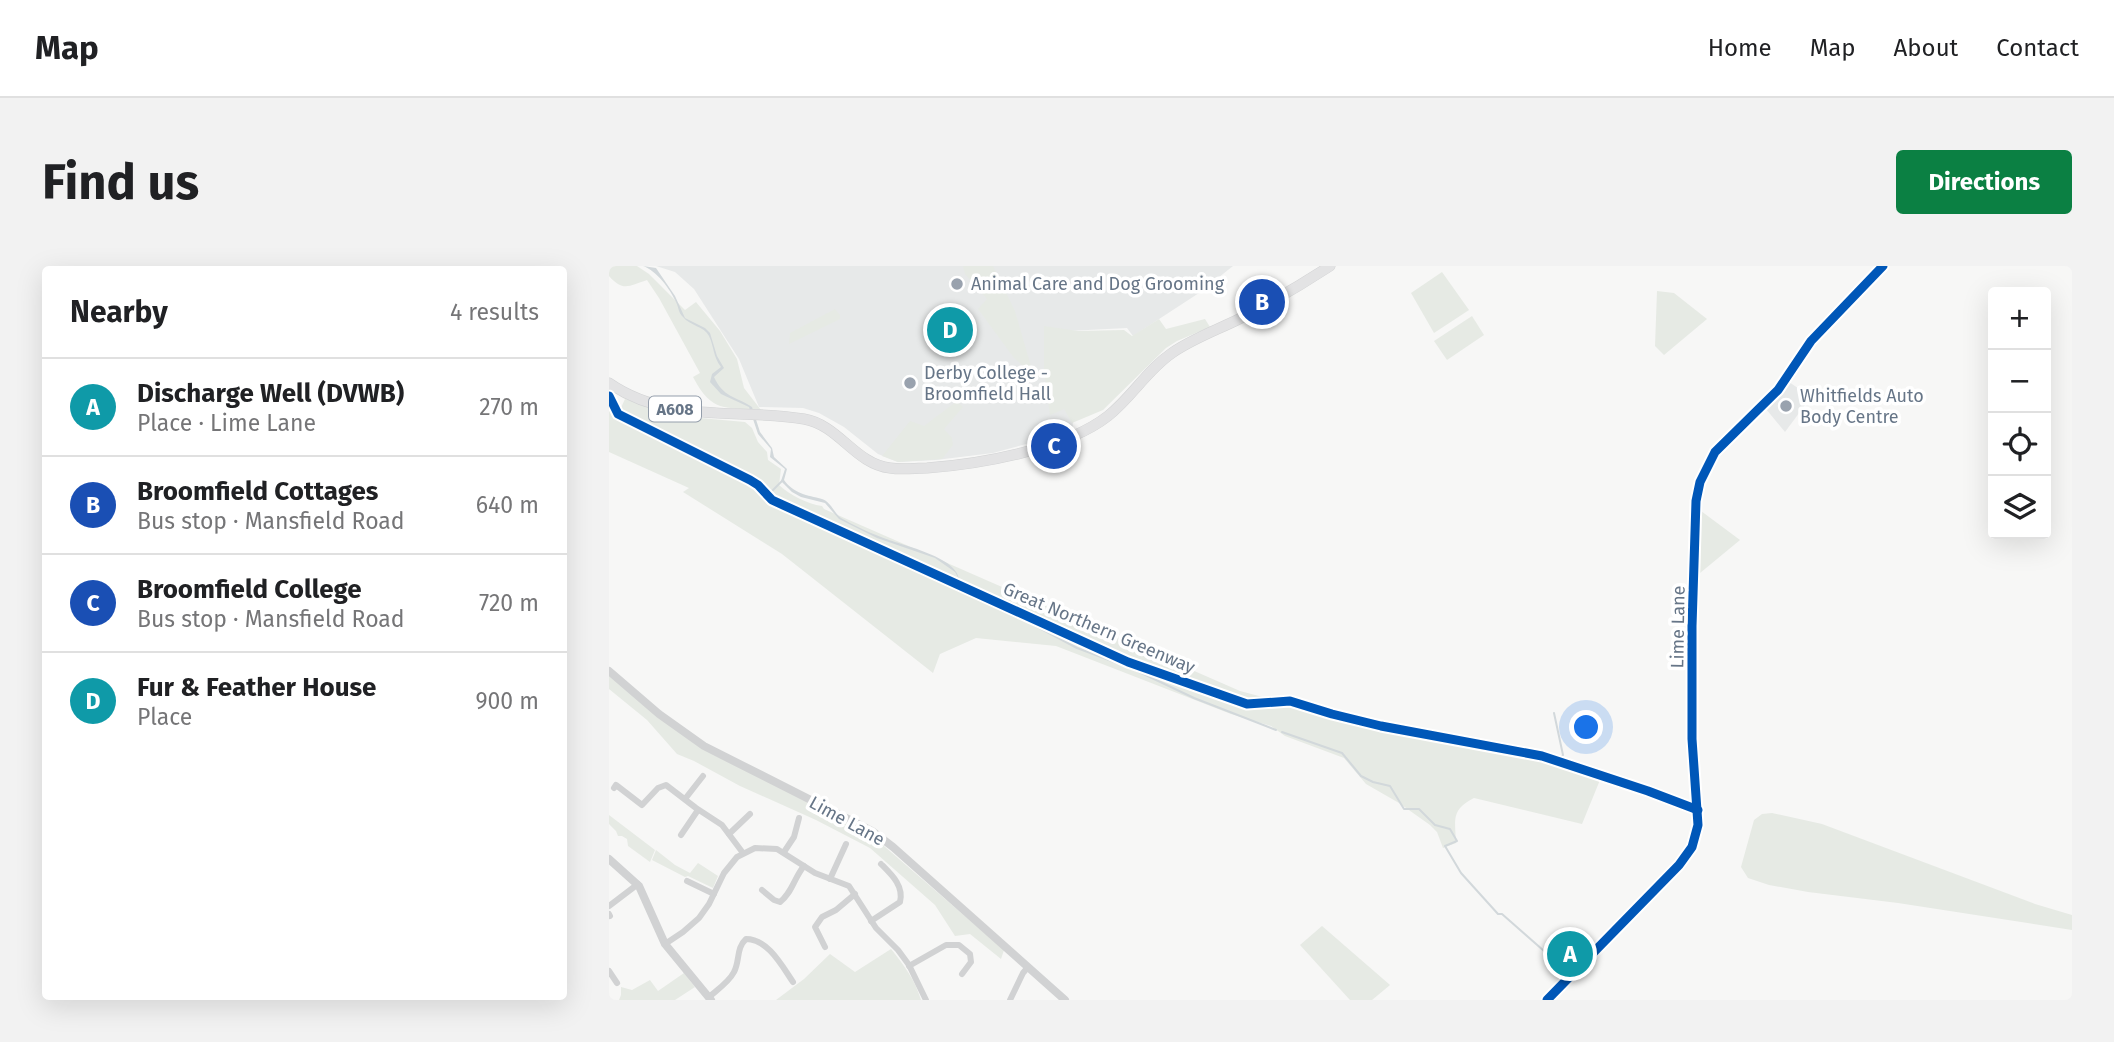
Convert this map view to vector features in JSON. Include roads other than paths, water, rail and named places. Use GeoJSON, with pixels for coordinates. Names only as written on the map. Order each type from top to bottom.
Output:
{"type":"FeatureCollection","features":[{"type":"Feature","properties":{"kind":"main road","name":"A608"},"geometry":{"type":"LineString","coordinates":[[609,383],[634,397],[674,409],[818,422],[832,430],[868,461],[890,468],[968,464],[1004,458],[1051,444],[1101,421],[1121,405],[1151,370],[1173,352],[1246,315],[1330,266]]}},
{"type":"Feature","properties":{"kind":"street","name":"Lime Lane"},"geometry":{"type":"LineString","coordinates":[[1547,1000],[1679,864],[1696,837],[1698,810],[1692,739],[1692,626],[1696,500],[1703,472],[1723,442],[1778,390],[1811,341],[1883,266]]}},
{"type":"Feature","properties":{"kind":"street","name":"Lime Lane"},"geometry":{"type":"LineString","coordinates":[[609,671],[660,714],[704,746],[872,831],[1065,1000]]}},
{"type":"Feature","properties":{"kind":"street"},"geometry":{"type":"LineString","coordinates":[[685,799],[703,776]]}},
{"type":"Feature","properties":{"kind":"street"},"geometry":{"type":"LineString","coordinates":[[614,788],[617,785],[642,805],[662,785],[666,785],[698,810],[717,820],[743,853]]}},
{"type":"Feature","properties":{"kind":"street"},"geometry":{"type":"LineString","coordinates":[[681,835],[698,810]]}},
{"type":"Feature","properties":{"kind":"street"},"geometry":{"type":"LineString","coordinates":[[729,834],[750,814]]}},
{"type":"Feature","properties":{"kind":"street"},"geometry":{"type":"LineString","coordinates":[[784,852],[794,837],[799,818]]}},
{"type":"Feature","properties":{"kind":"street"},"geometry":{"type":"LineString","coordinates":[[830,879],[846,844]]}},
{"type":"Feature","properties":{"kind":"street"},"geometry":{"type":"LineString","coordinates":[[665,944],[695,921],[737,857],[755,848],[766,847],[784,852],[804,866],[844,884],[855,894],[871,921],[909,966],[926,1000]]}},
{"type":"Feature","properties":{"kind":"street"},"geometry":{"type":"LineString","coordinates":[[609,859],[638,884],[665,944],[710,998],[733,974],[740,946],[746,939],[753,939],[771,951],[793,982]]}},
{"type":"Feature","properties":{"kind":"street"},"geometry":{"type":"LineString","coordinates":[[871,921],[904,903],[902,891],[891,873],[881,864]]}},
{"type":"Feature","properties":{"kind":"street"},"geometry":{"type":"LineString","coordinates":[[762,890],[780,902],[789,894],[795,877],[804,866]]}},
{"type":"Feature","properties":{"kind":"street"},"geometry":{"type":"LineString","coordinates":[[687,881],[714,894]]}},
{"type":"Feature","properties":{"kind":"street"},"geometry":{"type":"LineString","coordinates":[[609,906],[638,884]]}},
{"type":"Feature","properties":{"kind":"street"},"geometry":{"type":"LineString","coordinates":[[825,947],[815,927],[817,921],[836,911],[855,894]]}},
{"type":"Feature","properties":{"kind":"street"},"geometry":{"type":"LineString","coordinates":[[909,966],[946,945],[959,944],[970,954],[971,962],[963,974]]}},
{"type":"Feature","properties":{"kind":"street"},"geometry":{"type":"LineString","coordinates":[[1010,1000],[1028,967]]}},
{"type":"Feature","properties":{"kind":"street"},"geometry":{"type":"LineString","coordinates":[[609,971],[617,983]]}},
{"type":"Feature","properties":{"kind":"waterway"},"geometry":{"type":"LineString","coordinates":[[769,494],[783,480]]}},
{"type":"Feature","properties":{"kind":"waterway"},"geometry":{"type":"LineString","coordinates":[[955,586],[1077,648],[1276,730]]}},
{"type":"Feature","properties":{"kind":"waterway"},"geometry":{"type":"LineString","coordinates":[[1554,713],[1563,755],[1555,766]]}},
{"type":"Feature","properties":{"kind":"waterway"},"geometry":{"type":"LineString","coordinates":[[1282,732],[1342,753],[1361,776],[1390,786],[1404,809],[1419,809],[1435,825],[1450,829],[1457,841],[1445,846],[1461,873],[1498,914],[1502,914],[1560,965]]}},
{"type":"Feature","properties":{"kind":"place","name":"Animal Care and Dog Grooming"},"geometry":{"type":"Point","coordinates":[957,284]}},
{"type":"Feature","properties":{"kind":"place","name":"Broomfield Cottages"},"geometry":{"type":"Point","coordinates":[1262,302]}},
{"type":"Feature","properties":{"kind":"place","name":"Fur & Feather House"},"geometry":{"type":"Point","coordinates":[950,330]}},
{"type":"Feature","properties":{"kind":"place","name":"Derby College - Broomfield Hall"},"geometry":{"type":"Point","coordinates":[910,383]}},
{"type":"Feature","properties":{"kind":"place","name":"Whitfields Auto Body Centre"},"geometry":{"type":"Point","coordinates":[1786,406]}},
{"type":"Feature","properties":{"kind":"place","name":"Broomfield College"},"geometry":{"type":"Point","coordinates":[1054,446]}},
{"type":"Feature","properties":{"kind":"place","name":"Discharge Well (DVWB)"},"geometry":{"type":"Point","coordinates":[1570,954]}}]}
